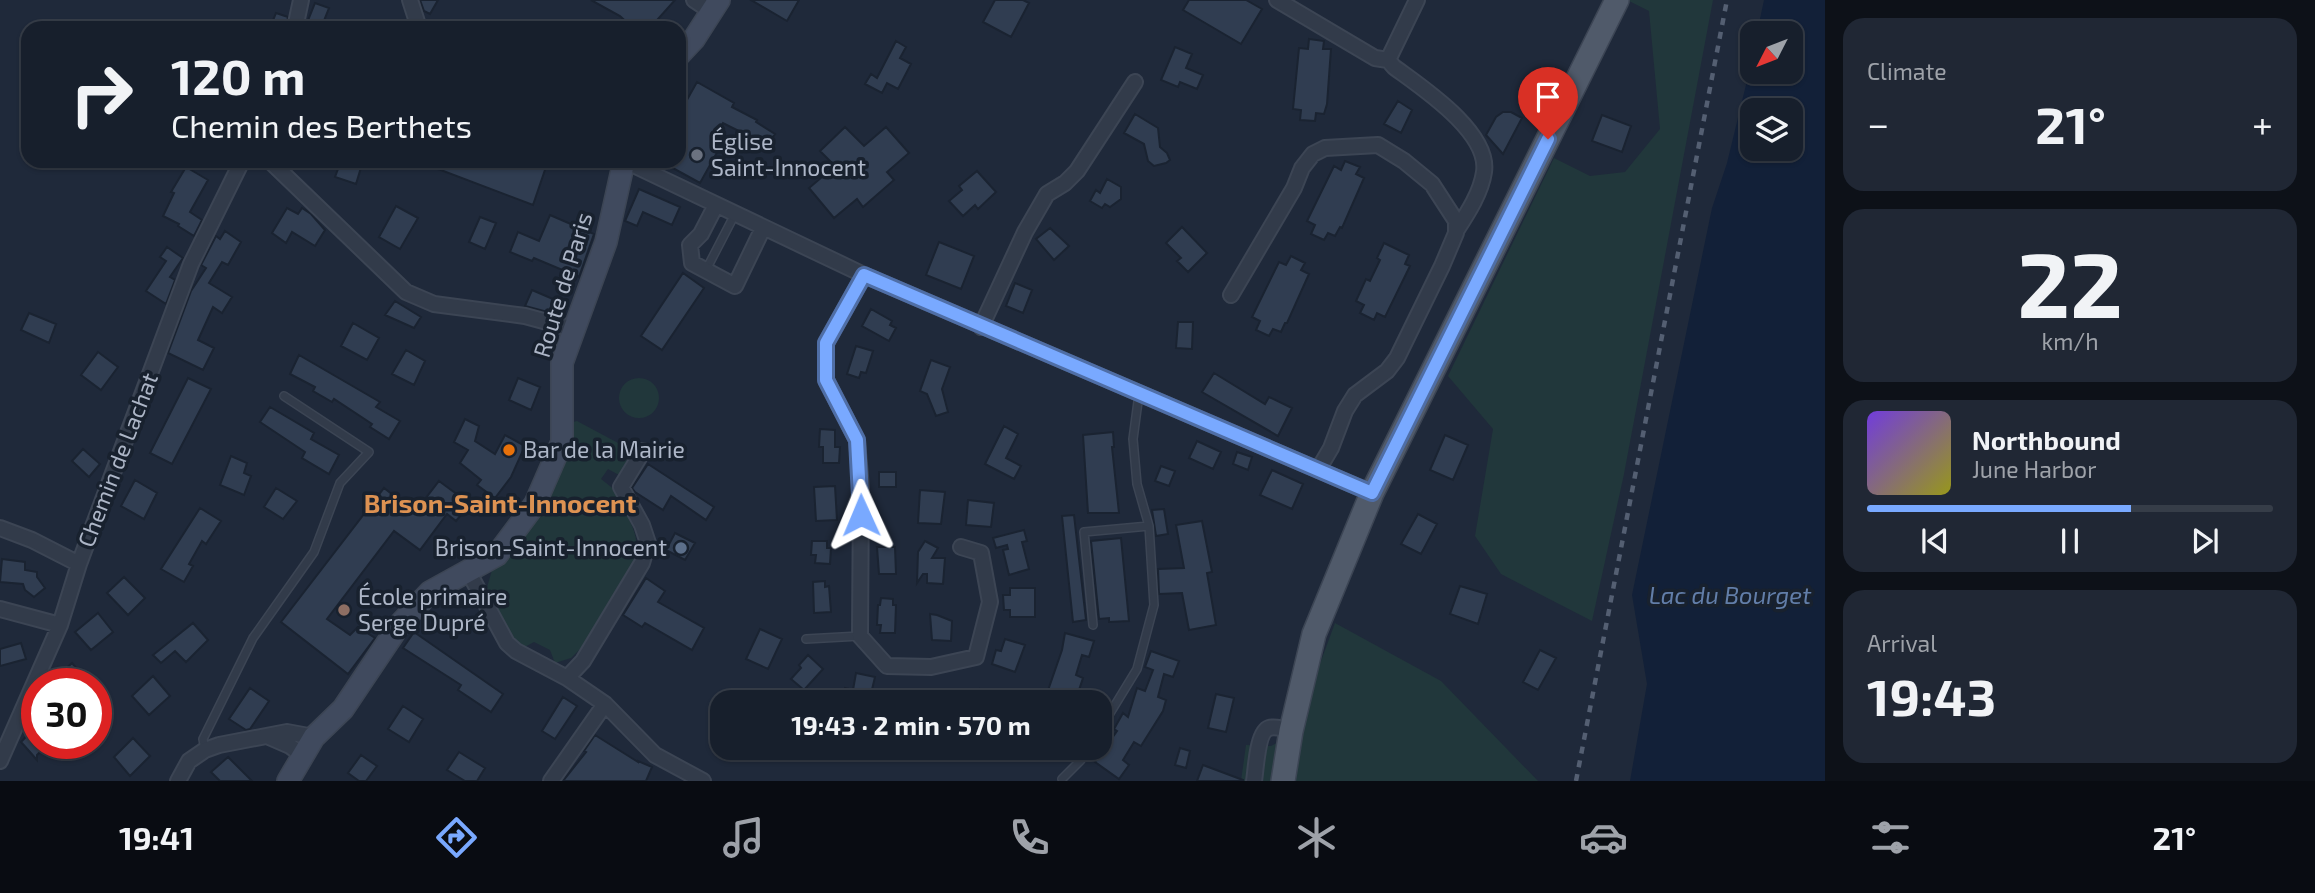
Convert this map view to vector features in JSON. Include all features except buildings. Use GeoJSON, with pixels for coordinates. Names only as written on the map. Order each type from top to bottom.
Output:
{"type":"FeatureCollection","features":[{"type":"Feature","properties":{"kind":"main road"},"geometry":{"type":"LineString","coordinates":[[1283,781],[1291,731],[1314,634],[1372,493],[1617,0]]}},
{"type":"Feature","properties":{"kind":"street"},"geometry":{"type":"LineString","coordinates":[[296,21],[301,0]]}},
{"type":"Feature","properties":{"kind":"street"},"geometry":{"type":"LineString","coordinates":[[410,0],[417,21]]}},
{"type":"Feature","properties":{"kind":"street"},"geometry":{"type":"LineString","coordinates":[[686,48],[715,6],[694,0]]}},
{"type":"Feature","properties":{"kind":"street"},"geometry":{"type":"LineString","coordinates":[[1277,0],[1376,58],[1388,60],[1452,111],[1474,141],[1485,168],[1482,183],[1397,358],[1387,371],[1355,395],[1318,470]]}},
{"type":"Feature","properties":{"kind":"street"},"geometry":{"type":"LineString","coordinates":[[1388,60],[1417,0]]}},
{"type":"Feature","properties":{"kind":"street"},"geometry":{"type":"LineString","coordinates":[[981,327],[1025,232],[1047,194],[1065,183],[1077,171],[1135,82]]}},
{"type":"Feature","properties":{"kind":"street"},"geometry":{"type":"LineString","coordinates":[[1231,295],[1294,188],[1302,168],[1313,154],[1325,148],[1378,145],[1404,160],[1432,184],[1447,204],[1456,221],[1456,233]]}},
{"type":"Feature","properties":{"kind":"street","name":"Chemin de Lachat"},"geometry":{"type":"LineString","coordinates":[[0,761],[60,625],[79,564],[191,264],[239,168]]}},
{"type":"Feature","properties":{"kind":"street"},"geometry":{"type":"LineString","coordinates":[[279,168],[406,292],[434,304],[525,316],[573,329]]}},
{"type":"Feature","properties":{"kind":"street","name":"Route de Paris"},"geometry":{"type":"LineString","coordinates":[[288,781],[314,737],[343,709],[400,624],[430,592],[497,555],[524,521],[544,488],[562,442],[562,363],[606,242],[622,168]]}},
{"type":"Feature","properties":{"kind":"street"},"geometry":{"type":"LineString","coordinates":[[639,168],[762,228],[981,327],[1372,493]]}},
{"type":"Feature","properties":{"kind":"street"},"geometry":{"type":"LineString","coordinates":[[716,205],[701,234],[690,245],[692,263],[735,286],[762,228]]}},
{"type":"Feature","properties":{"kind":"street"},"geometry":{"type":"LineString","coordinates":[[864,275],[826,343],[826,380],[857,440],[861,488],[860,636],[887,666],[931,667],[976,657],[989,601],[981,554],[961,547]]}},
{"type":"Feature","properties":{"kind":"street"},"geometry":{"type":"LineString","coordinates":[[567,678],[583,661],[642,563],[648,543],[642,525],[621,487],[643,451]]}},
{"type":"Feature","properties":{"kind":"street"},"geometry":{"type":"LineString","coordinates":[[0,528],[32,540],[79,564]]}},
{"type":"Feature","properties":{"kind":"street"},"geometry":{"type":"LineString","coordinates":[[468,571],[507,643],[516,651],[567,678],[605,705],[655,755],[703,781]]}},
{"type":"Feature","properties":{"kind":"street"},"geometry":{"type":"LineString","coordinates":[[0,609],[60,625]]}},
{"type":"Feature","properties":{"kind":"street"},"geometry":{"type":"LineString","coordinates":[[551,781],[605,705]]}},
{"type":"Feature","properties":{"kind":"street"},"geometry":{"type":"LineString","coordinates":[[1254,781],[1261,738],[1265,731],[1270,728],[1291,731]]}},
{"type":"Feature","properties":{"kind":"street"},"geometry":{"type":"LineString","coordinates":[[178,781],[189,761],[205,750],[287,732],[314,737]]}},
{"type":"Feature","properties":{"kind":"street"},"geometry":{"type":"LineString","coordinates":[[267,736],[290,746],[302,755]]}},
{"type":"Feature","properties":{"kind":"lane"},"geometry":{"type":"LineString","coordinates":[[706,270],[735,214]]}},
{"type":"Feature","properties":{"kind":"lane"},"geometry":{"type":"LineString","coordinates":[[1112,710],[1137,670],[1154,605],[1149,526],[1137,484],[1133,439],[1139,394]]}},
{"type":"Feature","properties":{"kind":"lane"},"geometry":{"type":"LineString","coordinates":[[205,750],[203,739],[254,639],[314,552],[340,483],[369,452],[284,396]]}},
{"type":"Feature","properties":{"kind":"lane"},"geometry":{"type":"LineString","coordinates":[[1093,625],[1084,532],[1149,526]]}},
{"type":"Feature","properties":{"kind":"lane"},"geometry":{"type":"LineString","coordinates":[[806,639],[860,636]]}},
{"type":"Feature","properties":{"kind":"lane"},"geometry":{"type":"LineString","coordinates":[[1062,779],[1081,760]]}},
{"type":"Feature","properties":{"kind":"green space"},"geometry":{"type":"Polygon","coordinates":[[[1627,0],[1713,0],[1624,474],[1592,621],[1501,574],[1475,536],[1493,429],[1448,376],[1554,158],[1590,176],[1625,172],[1660,129],[1649,11],[1627,0]]]}},
{"type":"Feature","properties":{"kind":"green space"},"geometry":{"type":"Polygon","coordinates":[[[639,378],[647,379],[653,384],[658,390],[658,406],[653,412],[647,417],[639,418],[631,417],[625,412],[620,406],[619,398],[620,390],[625,384],[631,379],[639,378]]]}},
{"type":"Feature","properties":{"kind":"green space"},"geometry":{"type":"Polygon","coordinates":[[[577,421],[620,444],[626,452],[626,463],[619,475],[608,469],[601,479],[620,494],[635,533],[637,550],[635,560],[584,645],[571,658],[555,663],[550,650],[534,642],[521,649],[515,645],[486,591],[492,570],[573,422],[577,421]]]}},
{"type":"Feature","properties":{"kind":"green space"},"geometry":{"type":"Polygon","coordinates":[[[1335,623],[1441,681],[1538,781],[1241,781],[1246,745],[1271,746],[1294,734],[1335,623]]]}},
{"type":"Feature","properties":{"kind":"water","name":"Lac du Bourget"},"geometry":{"type":"Polygon","coordinates":[[[1764,0],[1825,0],[1825,781],[1630,781],[1647,684],[1632,595],[1712,208],[1727,163],[1740,109],[1740,161],[1803,161],[1803,98],[1743,98],[1746,84],[1803,84],[1803,21],[1760,21],[1764,0]]]}},
{"type":"Feature","properties":{"kind":"railway"},"geometry":{"type":"LineString","coordinates":[[1576,781],[1727,0]]}},
{"type":"Feature","properties":{"kind":"place","name":"Église Saint-Innocent"},"geometry":{"type":"Point","coordinates":[697,155]}},
{"type":"Feature","properties":{"kind":"place","name":"Bar de la Mairie"},"geometry":{"type":"Point","coordinates":[509,450]}},
{"type":"Feature","properties":{"kind":"place","name":"Brison-Saint-Innocent"},"geometry":{"type":"Point","coordinates":[681,548]}},
{"type":"Feature","properties":{"kind":"place","name":"École primaire Serge Dupré"},"geometry":{"type":"Point","coordinates":[344,610]}},
{"type":"Feature","properties":{"kind":"district","name":"Brison-Saint-Innocent"},"geometry":{"type":"Point","coordinates":[500,504]}},
{"type":"Feature","properties":{"kind":"route"},"geometry":{"type":"LineString","coordinates":[[861,515],[857,440],[826,380],[826,343],[864,275],[1372,493],[1548,139]]}}]}
